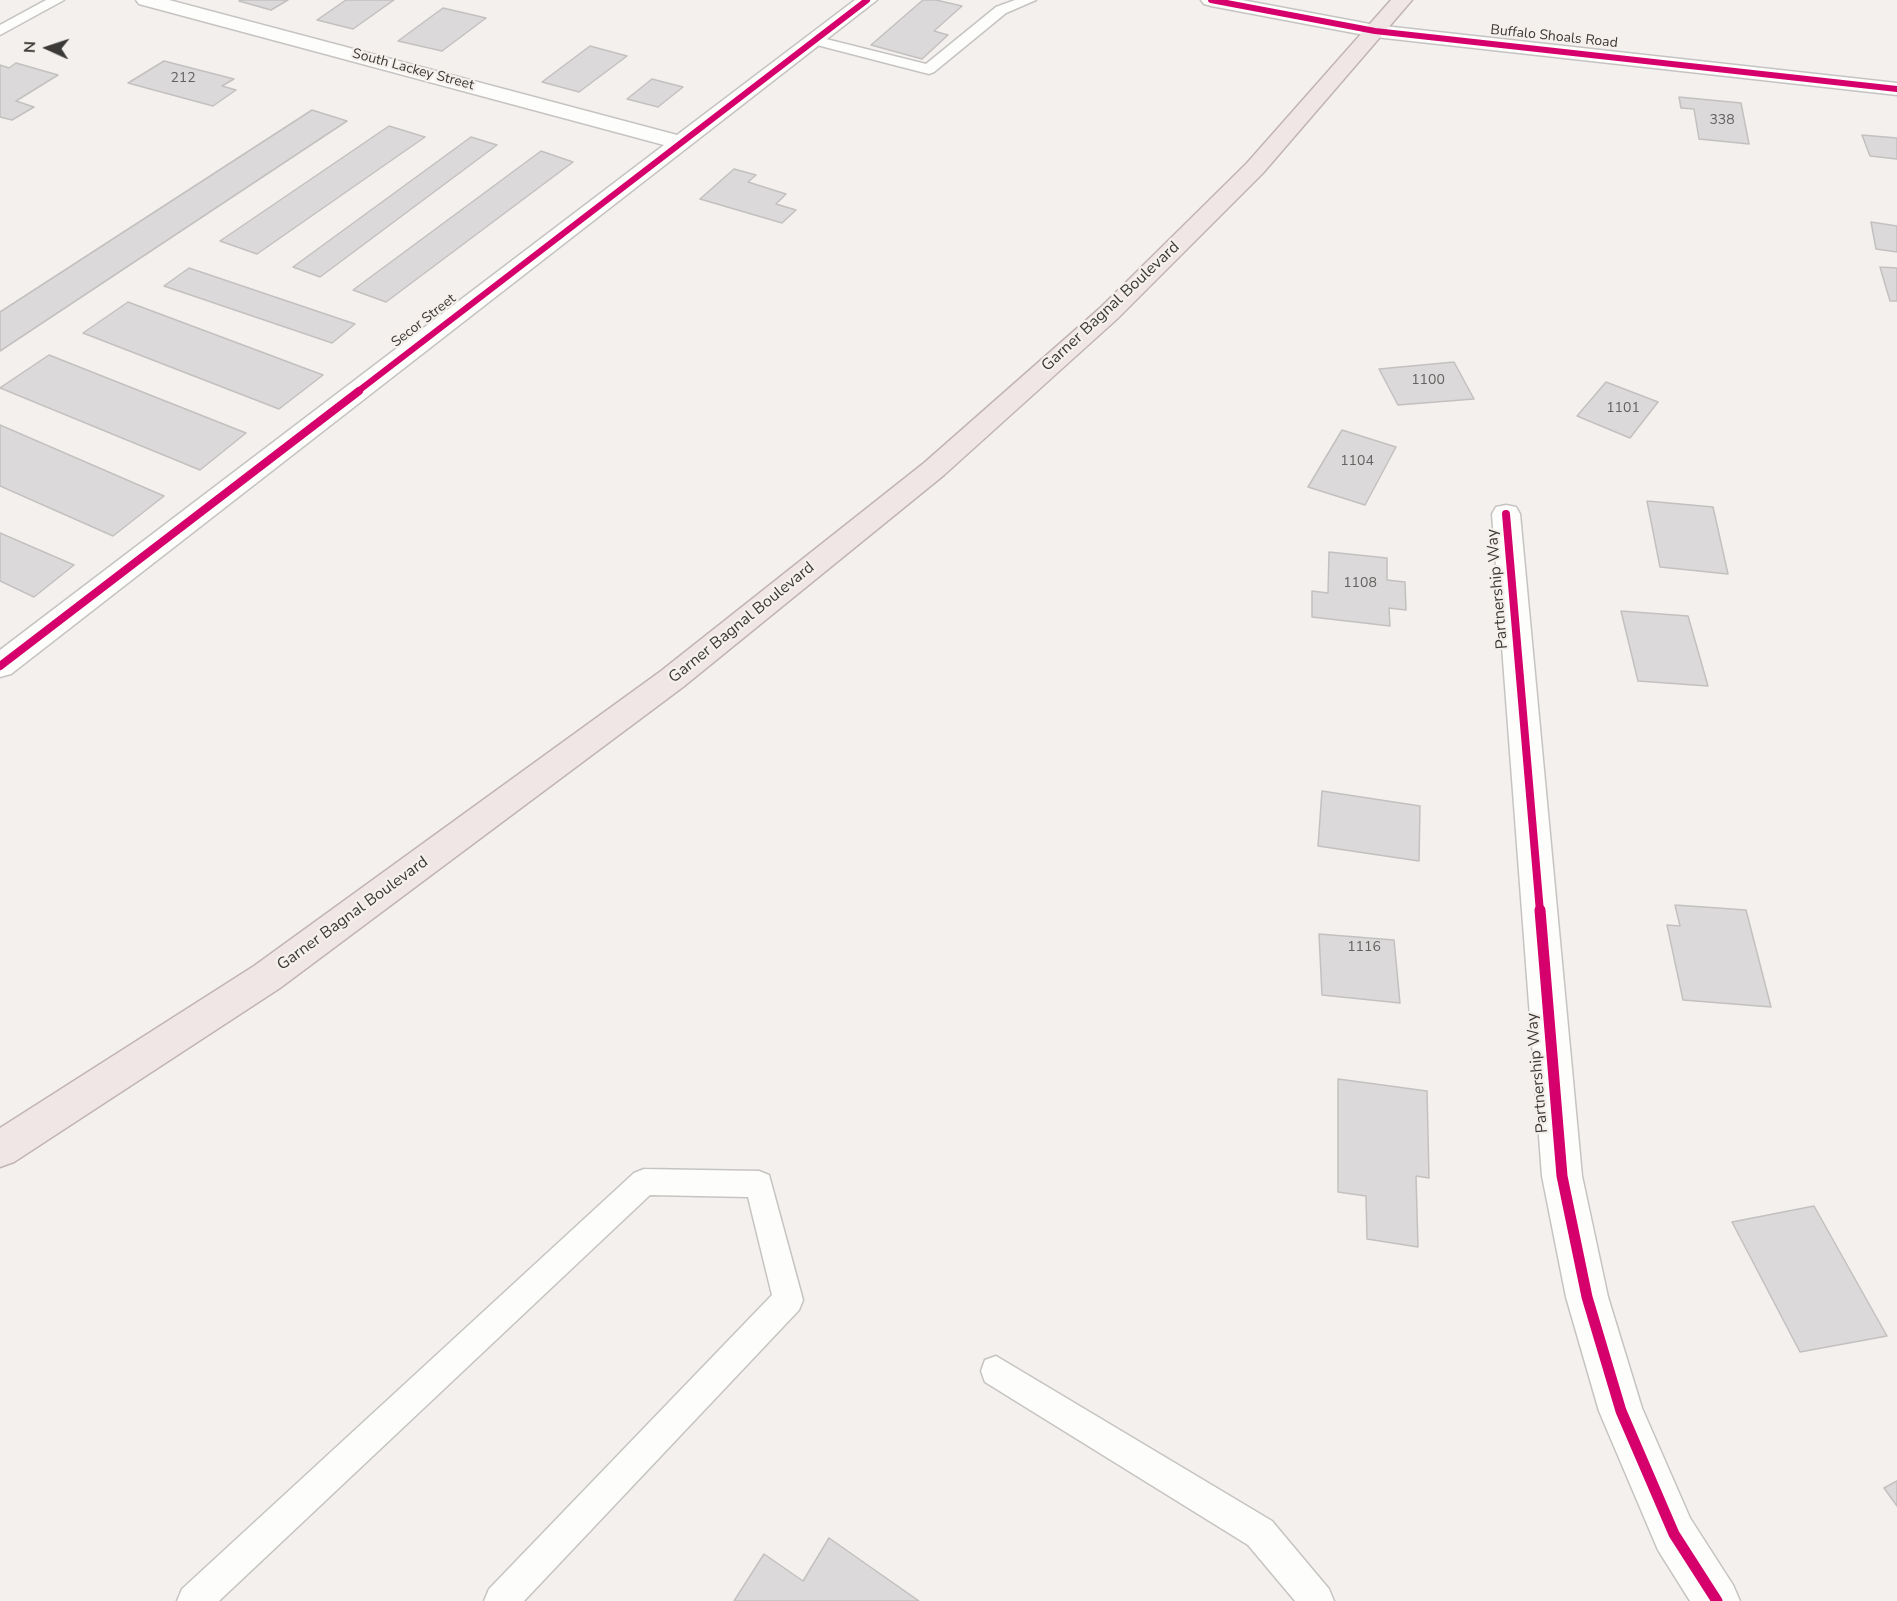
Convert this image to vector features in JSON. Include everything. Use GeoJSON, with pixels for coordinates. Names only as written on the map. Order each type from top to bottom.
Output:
{"type":"FeatureCollection","features":[{"type":"Feature","properties":{"kind":"highway","name":"Garner Bagnal Boulevard"},"geometry":{"type":"LineString","coordinates":[[0,1149],[267,977],[672,679],[934,469],[1108,314],[1231,192],[1402,0]]}},
{"type":"Feature","properties":{"kind":"street","name":"South Lackey Street"},"geometry":{"type":"LineString","coordinates":[[146,0],[679,142]]}},
{"type":"Feature","properties":{"kind":"street","name":"Secor Street"},"geometry":{"type":"LineString","coordinates":[[2,662],[867,0]]}},
{"type":"Feature","properties":{"kind":"street","name":"Buffalo Shoals Road"},"geometry":{"type":"LineString","coordinates":[[1211,0],[1375,30],[1897,89]]}},
{"type":"Feature","properties":{"kind":"street","name":"Partnership Way"},"geometry":{"type":"LineString","coordinates":[[1506,514],[1562,1176],[1587,1297],[1621,1411],[1674,1534],[1717,1601]]}},
{"type":"Feature","properties":{"kind":"lane"},"geometry":{"type":"LineString","coordinates":[[0,31],[57,0]]}},
{"type":"Feature","properties":{"kind":"lane"},"geometry":{"type":"LineString","coordinates":[[814,40],[929,69],[1001,10],[1029,0]]}},
{"type":"Feature","properties":{"kind":"lane"},"geometry":{"type":"LineString","coordinates":[[194,1601],[644,1182],[759,1184],[788,1300],[501,1601]]}},
{"type":"Feature","properties":{"kind":"lane"},"geometry":{"type":"LineString","coordinates":[[996,1371],[1260,1533],[1317,1601]]}},
{"type":"Feature","properties":{"kind":"building"},"geometry":{"type":"Polygon","coordinates":[[[288,0],[271,10],[239,1],[288,0]]]}},
{"type":"Feature","properties":{"kind":"building"},"geometry":{"type":"Polygon","coordinates":[[[346,0],[394,0],[353,29],[317,20],[346,0]]]}},
{"type":"Feature","properties":{"kind":"building"},"geometry":{"type":"Polygon","coordinates":[[[923,0],[936,0],[962,6],[934,31],[948,35],[922,59],[871,45],[923,0]]]}},
{"type":"Feature","properties":{"kind":"building"},"geometry":{"type":"Polygon","coordinates":[[[443,8],[486,18],[442,51],[398,41],[443,8]]]}},
{"type":"Feature","properties":{"kind":"building"},"geometry":{"type":"Polygon","coordinates":[[[590,46],[627,56],[579,92],[542,82],[590,46]]]}},
{"type":"Feature","properties":{"kind":"building"},"geometry":{"type":"Polygon","coordinates":[[[164,61],[234,79],[222,86],[236,90],[213,106],[128,83],[164,61]]]}},
{"type":"Feature","properties":{"kind":"building"},"geometry":{"type":"Polygon","coordinates":[[[16,63],[58,75],[16,101],[34,107],[12,120],[0,117],[0,65],[9,68],[16,63]]]}},
{"type":"Feature","properties":{"kind":"building"},"geometry":{"type":"Polygon","coordinates":[[[652,79],[683,87],[658,107],[627,99],[652,79]]]}},
{"type":"Feature","properties":{"kind":"building"},"geometry":{"type":"Polygon","coordinates":[[[1679,97],[1741,103],[1749,144],[1699,139],[1694,109],[1681,108],[1679,97]]]}},
{"type":"Feature","properties":{"kind":"building"},"geometry":{"type":"Polygon","coordinates":[[[312,110],[347,121],[0,351],[0,312],[312,110]]]}},
{"type":"Feature","properties":{"kind":"building"},"geometry":{"type":"Polygon","coordinates":[[[389,126],[425,137],[257,254],[220,241],[389,126]]]}},
{"type":"Feature","properties":{"kind":"building"},"geometry":{"type":"Polygon","coordinates":[[[1862,135],[1897,138],[1897,159],[1870,156],[1862,135]]]}},
{"type":"Feature","properties":{"kind":"building"},"geometry":{"type":"Polygon","coordinates":[[[471,137],[497,145],[320,277],[293,267],[471,137]]]}},
{"type":"Feature","properties":{"kind":"building"},"geometry":{"type":"Polygon","coordinates":[[[541,151],[573,162],[386,302],[353,290],[541,151]]]}},
{"type":"Feature","properties":{"kind":"building"},"geometry":{"type":"Polygon","coordinates":[[[734,169],[756,175],[748,182],[786,194],[776,204],[796,210],[782,223],[700,199],[734,169]]]}},
{"type":"Feature","properties":{"kind":"building"},"geometry":{"type":"Polygon","coordinates":[[[1871,222],[1897,226],[1897,252],[1876,249],[1871,222]]]}},
{"type":"Feature","properties":{"kind":"building"},"geometry":{"type":"Polygon","coordinates":[[[1880,267],[1897,268],[1897,301],[1890,301],[1880,267]]]}},
{"type":"Feature","properties":{"kind":"building"},"geometry":{"type":"Polygon","coordinates":[[[189,268],[355,324],[332,343],[164,286],[189,268]]]}},
{"type":"Feature","properties":{"kind":"building"},"geometry":{"type":"Polygon","coordinates":[[[128,302],[323,375],[279,409],[83,333],[128,302]]]}},
{"type":"Feature","properties":{"kind":"building"},"geometry":{"type":"Polygon","coordinates":[[[49,355],[246,433],[200,470],[0,388],[49,355]]]}},
{"type":"Feature","properties":{"kind":"building"},"geometry":{"type":"Polygon","coordinates":[[[1454,362],[1474,399],[1398,405],[1379,369],[1454,362]]]}},
{"type":"Feature","properties":{"kind":"building"},"geometry":{"type":"Polygon","coordinates":[[[1606,382],[1658,402],[1630,438],[1577,416],[1606,382]]]}},
{"type":"Feature","properties":{"kind":"building"},"geometry":{"type":"Polygon","coordinates":[[[0,425],[164,496],[113,536],[0,486],[0,425]]]}},
{"type":"Feature","properties":{"kind":"building"},"geometry":{"type":"Polygon","coordinates":[[[1342,430],[1396,447],[1365,505],[1308,487],[1342,430]]]}},
{"type":"Feature","properties":{"kind":"building"},"geometry":{"type":"Polygon","coordinates":[[[1647,501],[1713,507],[1728,574],[1660,567],[1647,501]]]}},
{"type":"Feature","properties":{"kind":"building"},"geometry":{"type":"Polygon","coordinates":[[[0,533],[74,565],[34,597],[0,581],[0,533]]]}},
{"type":"Feature","properties":{"kind":"building"},"geometry":{"type":"Polygon","coordinates":[[[1329,552],[1387,558],[1387,580],[1405,582],[1406,610],[1389,608],[1390,626],[1312,617],[1312,591],[1328,593],[1329,552]]]}},
{"type":"Feature","properties":{"kind":"building"},"geometry":{"type":"Polygon","coordinates":[[[1621,611],[1688,616],[1708,686],[1638,681],[1621,611]]]}},
{"type":"Feature","properties":{"kind":"building"},"geometry":{"type":"Polygon","coordinates":[[[1322,791],[1420,806],[1419,861],[1318,846],[1322,791]]]}},
{"type":"Feature","properties":{"kind":"building"},"geometry":{"type":"Polygon","coordinates":[[[1675,905],[1746,910],[1771,1007],[1683,1000],[1667,925],[1680,926],[1675,905]]]}},
{"type":"Feature","properties":{"kind":"building"},"geometry":{"type":"Polygon","coordinates":[[[1319,934],[1394,940],[1400,1003],[1322,995],[1319,934]]]}},
{"type":"Feature","properties":{"kind":"building"},"geometry":{"type":"Polygon","coordinates":[[[1338,1079],[1427,1091],[1429,1178],[1416,1176],[1418,1247],[1367,1239],[1366,1196],[1338,1192],[1338,1079]]]}},
{"type":"Feature","properties":{"kind":"building"},"geometry":{"type":"Polygon","coordinates":[[[1814,1206],[1887,1336],[1800,1352],[1732,1222],[1814,1206]]]}},
{"type":"Feature","properties":{"kind":"building"},"geometry":{"type":"Polygon","coordinates":[[[1897,1481],[1897,1506],[1884,1488],[1897,1481]]]}},
{"type":"Feature","properties":{"kind":"building"},"geometry":{"type":"Polygon","coordinates":[[[829,1538],[919,1601],[734,1601],[764,1554],[803,1581],[829,1538]]]}},
{"type":"Feature","properties":{"kind":"cycle path"},"geometry":{"type":"LineString","coordinates":[[0,666],[867,0]]}},
{"type":"Feature","properties":{"kind":"cycle path"},"geometry":{"type":"LineString","coordinates":[[1211,0],[1375,31],[1897,89]]}},
{"type":"Feature","properties":{"kind":"cycle path"},"geometry":{"type":"LineString","coordinates":[[1506,514],[1562,1176],[1587,1297],[1621,1411],[1674,1534],[1717,1601]]}}]}
